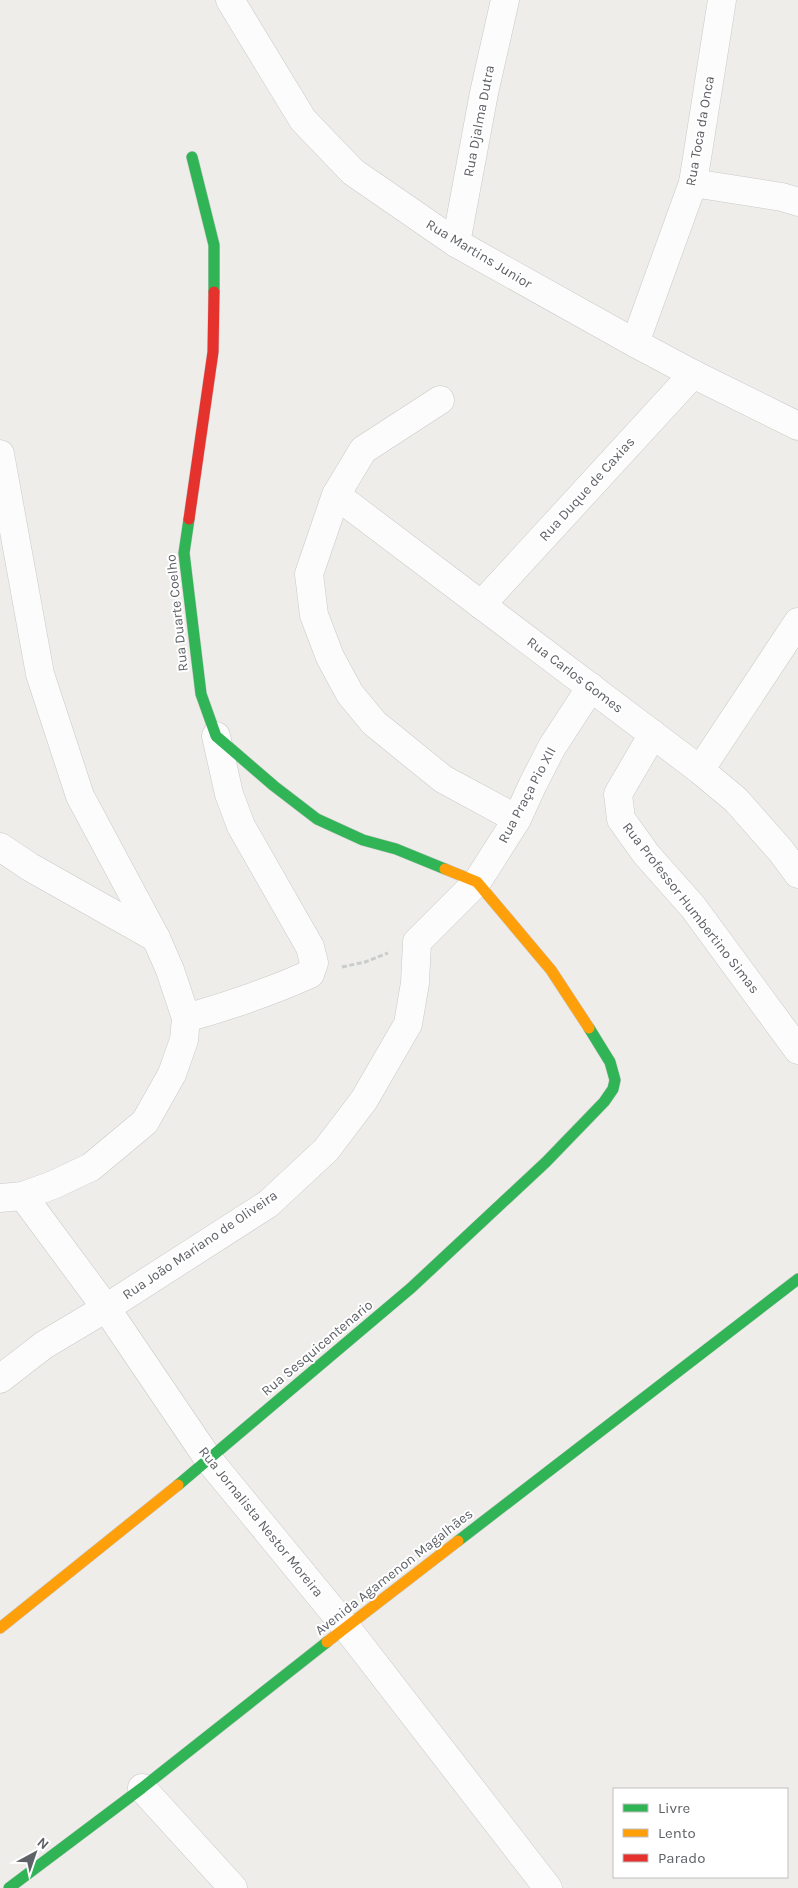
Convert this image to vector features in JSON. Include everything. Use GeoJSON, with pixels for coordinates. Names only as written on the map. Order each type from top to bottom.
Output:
{"type":"FeatureCollection","features":[{"type":"Feature","properties":{"kind":"street","name":"Rua Martins Junior"},"geometry":{"type":"LineString","coordinates":[[230,0],[303,120],[353,172],[456,244],[692,374],[798,426]]}},
{"type":"Feature","properties":{"kind":"street","name":"Rua Djalma Dutra"},"geometry":{"type":"LineString","coordinates":[[456,244],[484,93],[505,0]]}},
{"type":"Feature","properties":{"kind":"street","name":"Rua Toca da Onca"},"geometry":{"type":"LineString","coordinates":[[635,343],[693,183],[722,0]]}},
{"type":"Feature","properties":{"kind":"street","name":"Rua Duarte Coelho"},"geometry":{"type":"LineString","coordinates":[[192,156],[214,245],[214,352],[184,553],[201,694],[216,736],[274,786],[317,819],[363,840],[396,849],[476,882]]}},
{"type":"Feature","properties":{"kind":"street"},"geometry":{"type":"LineString","coordinates":[[693,183],[782,197],[798,202]]}},
{"type":"Feature","properties":{"kind":"street","name":"Rua Duque de Caxias"},"geometry":{"type":"LineString","coordinates":[[481,605],[692,374]]}},
{"type":"Feature","properties":{"kind":"street"},"geometry":{"type":"LineString","coordinates":[[440,400],[363,450],[336,494],[309,574],[314,615],[330,657],[350,694],[374,723],[443,779],[517,819]]}},
{"type":"Feature","properties":{"kind":"street"},"geometry":{"type":"LineString","coordinates":[[0,454],[40,674],[80,796],[156,938],[170,970],[186,1018],[184,1040],[172,1074],[145,1122],[91,1167],[53,1185],[11,1197]]}},
{"type":"Feature","properties":{"kind":"street","name":"Rua Carlos Gomes"},"geometry":{"type":"LineString","coordinates":[[336,494],[700,770],[736,800],[781,851],[798,874]]}},
{"type":"Feature","properties":{"kind":"street"},"geometry":{"type":"LineString","coordinates":[[700,770],[798,622]]}},
{"type":"Feature","properties":{"kind":"street","name":"Rua Praça Pio XII"},"geometry":{"type":"LineString","coordinates":[[417,942],[476,882],[517,819],[532,784],[552,747],[592,687]]}},
{"type":"Feature","properties":{"kind":"street","name":"Rua Professor Humbertino Simas"},"geometry":{"type":"LineString","coordinates":[[653,734],[618,794],[621,819],[646,854],[693,907],[798,1050]]}},
{"type":"Feature","properties":{"kind":"street"},"geometry":{"type":"LineString","coordinates":[[186,1018],[238,1003],[276,989],[310,974],[314,962],[310,947],[240,826],[229,794],[216,736]]}},
{"type":"Feature","properties":{"kind":"street"},"geometry":{"type":"LineString","coordinates":[[0,848],[30,868],[156,938]]}},
{"type":"Feature","properties":{"kind":"street","name":"Rua Sesquicentenario"},"geometry":{"type":"LineString","coordinates":[[0,1628],[209,1460],[411,1288],[546,1162],[604,1102],[613,1089],[615,1080],[610,1062],[578,1009],[551,970],[476,882]]}},
{"type":"Feature","properties":{"kind":"street","name":"Rua João Mariano de Oliveira"},"geometry":{"type":"LineString","coordinates":[[0,1379],[44,1345],[106,1308],[268,1204],[326,1150],[364,1100],[408,1024],[415,983],[417,942]]}},
{"type":"Feature","properties":{"kind":"street","name":"Rua Jornalista Nestor Moreira"},"geometry":{"type":"LineString","coordinates":[[11,1197],[106,1308],[209,1460],[346,1627],[548,1888]]}},
{"type":"Feature","properties":{"kind":"street","name":"Avenida Agamenon Magalhães"},"geometry":{"type":"LineString","coordinates":[[9,1888],[142,1788],[346,1627],[798,1279]]}},
{"type":"Feature","properties":{"kind":"street"},"geometry":{"type":"LineString","coordinates":[[142,1788],[233,1888]]}},
{"type":"Feature","properties":{"kind":"path"},"geometry":{"type":"LineString","coordinates":[[310,974],[365,962],[417,942]]}},
{"type":"Feature","properties":{"kind":"traffic: fast"},"geometry":{"type":"LineString","coordinates":[[192,157],[214,245],[214,292]]}},
{"type":"Feature","properties":{"kind":"traffic: fast"},"geometry":{"type":"LineString","coordinates":[[189,519],[184,553],[201,694],[216,736],[274,786],[317,819],[363,840],[396,849],[445,869]]}},
{"type":"Feature","properties":{"kind":"traffic: fast"},"geometry":{"type":"LineString","coordinates":[[178,1485],[411,1288],[546,1162],[604,1102],[613,1089],[615,1080],[610,1062],[589,1028]]}},
{"type":"Feature","properties":{"kind":"traffic: fast"},"geometry":{"type":"LineString","coordinates":[[458,1541],[798,1279]]}},
{"type":"Feature","properties":{"kind":"traffic: fast"},"geometry":{"type":"LineString","coordinates":[[9,1888],[142,1788],[327,1642]]}},
{"type":"Feature","properties":{"kind":"traffic: slow"},"geometry":{"type":"LineString","coordinates":[[445,869],[477,882],[551,970],[589,1028]]}},
{"type":"Feature","properties":{"kind":"traffic: slow"},"geometry":{"type":"LineString","coordinates":[[0,1628],[178,1485]]}},
{"type":"Feature","properties":{"kind":"traffic: slow"},"geometry":{"type":"LineString","coordinates":[[327,1642],[458,1541]]}},
{"type":"Feature","properties":{"kind":"traffic: jam"},"geometry":{"type":"LineString","coordinates":[[189,519],[213,352],[214,292]]}}]}
